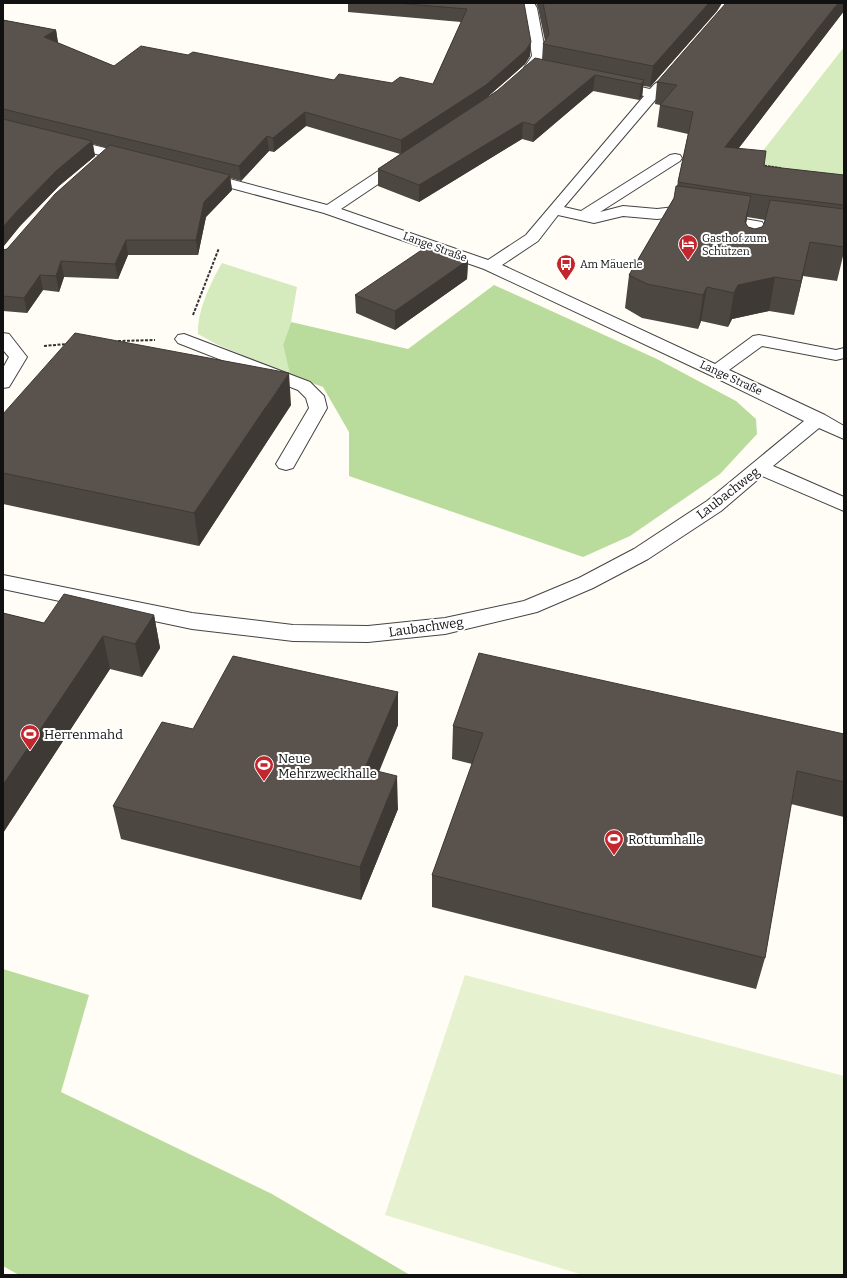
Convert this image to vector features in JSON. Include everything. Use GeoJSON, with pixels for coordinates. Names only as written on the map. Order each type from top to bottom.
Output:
{"type":"FeatureCollection","features":[{"type":"Feature","properties":{"kind":"street"},"geometry":{"type":"LineString","coordinates":[[520,78],[531,68],[539,56],[531,8],[528,3]]}},
{"type":"Feature","properties":{"kind":"street"},"geometry":{"type":"LineString","coordinates":[[531,68],[545,71]]}},
{"type":"Feature","properties":{"kind":"street"},"geometry":{"type":"LineString","coordinates":[[490,266],[532,238],[554,210],[668,77]]}},
{"type":"Feature","properties":{"kind":"street"},"geometry":{"type":"LineString","coordinates":[[602,82],[653,94]]}},
{"type":"Feature","properties":{"kind":"street"},"geometry":{"type":"LineString","coordinates":[[48,138],[146,162]]}},
{"type":"Feature","properties":{"kind":"street"},"geometry":{"type":"LineString","coordinates":[[96,163],[109,153]]}},
{"type":"Feature","properties":{"kind":"street"},"geometry":{"type":"LineString","coordinates":[[329,210],[413,154]]}},
{"type":"Feature","properties":{"kind":"street"},"geometry":{"type":"LineString","coordinates":[[584,216],[675,158]]}},
{"type":"Feature","properties":{"kind":"street","name":"Lange Straße"},"geometry":{"type":"LineString","coordinates":[[191,173],[329,210],[490,266],[818,419],[844,433]]}},
{"type":"Feature","properties":{"kind":"street"},"geometry":{"type":"LineString","coordinates":[[554,210],[594,218],[623,211],[657,214],[675,212],[764,226],[749,256]]}},
{"type":"Feature","properties":{"kind":"street"},"geometry":{"type":"LineString","coordinates":[[184,339],[304,386],[315,396],[318,408],[286,464]]}},
{"type":"Feature","properties":{"kind":"street"},"geometry":{"type":"LineString","coordinates":[[716,371],[759,340],[836,355],[844,353]]}},
{"type":"Feature","properties":{"kind":"street"},"geometry":{"type":"LineString","coordinates":[[3,383],[18,358],[8,344]]}},
{"type":"Feature","properties":{"kind":"street","name":"Laubachweg"},"geometry":{"type":"LineString","coordinates":[[3,582],[192,621],[293,634],[368,634],[445,626],[529,607],[586,583],[641,554],[714,506],[818,419]]}},
{"type":"Feature","properties":{"kind":"street"},"geometry":{"type":"LineString","coordinates":[[760,468],[844,505]]}},
{"type":"Feature","properties":{"kind":"path"},"geometry":{"type":"LineString","coordinates":[[758,165],[788,169]]}},
{"type":"Feature","properties":{"kind":"path"},"geometry":{"type":"LineString","coordinates":[[115,341],[184,339],[219,248]]}},
{"type":"Feature","properties":{"kind":"path"},"geometry":{"type":"LineString","coordinates":[[8,344],[69,343]]}},
{"type":"Feature","properties":{"kind":"green space"},"geometry":{"type":"Polygon","coordinates":[[[844,47],[844,183],[748,170],[844,47]]]}},
{"type":"Feature","properties":{"kind":"green space"},"geometry":{"type":"Polygon","coordinates":[[[222,263],[297,287],[291,322],[283,345],[290,375],[216,344],[198,334],[198,325],[202,306],[213,279],[222,263]]]}},
{"type":"Feature","properties":{"kind":"green space"},"geometry":{"type":"Polygon","coordinates":[[[494,285],[657,359],[736,401],[756,419],[757,434],[720,474],[630,536],[583,557],[349,476],[349,432],[323,387],[290,375],[283,345],[291,322],[408,349],[494,285]]]}},
{"type":"Feature","properties":{"kind":"green space"},"geometry":{"type":"Polygon","coordinates":[[[3,969],[89,995],[61,1092],[272,1194],[410,1275],[19,1275],[3,1266],[3,969]]]}},
{"type":"Feature","properties":{"kind":"green space"},"geometry":{"type":"Polygon","coordinates":[[[465,975],[844,1076],[844,1275],[583,1275],[385,1215],[465,975]]]}},
{"type":"Feature","properties":{"kind":"building"},"geometry":{"type":"Polygon","coordinates":[[[396,3],[524,3],[531,42],[526,50],[486,85],[401,140],[305,112],[273,138],[267,136],[239,166],[3,109],[3,20],[56,30],[44,37],[114,66],[141,46],[188,55],[193,52],[334,80],[339,74],[392,83],[400,77],[433,84],[467,9],[396,3]]]}},
{"type":"Feature","properties":{"kind":"building"},"geometry":{"type":"Polygon","coordinates":[[[543,3],[709,3],[653,66],[543,44],[549,34],[543,3]]]}},
{"type":"Feature","properties":{"kind":"building"},"geometry":{"type":"Polygon","coordinates":[[[726,3],[838,3],[725,147],[766,151],[764,166],[844,175],[844,205],[760,195],[678,182],[693,112],[660,105],[677,85],[657,82],[726,3]]]}},
{"type":"Feature","properties":{"kind":"building"},"geometry":{"type":"Polygon","coordinates":[[[535,58],[644,80],[641,84],[595,75],[534,125],[523,122],[419,185],[378,169],[497,91],[535,58]]]}},
{"type":"Feature","properties":{"kind":"building"},"geometry":{"type":"Polygon","coordinates":[[[3,119],[92,141],[56,171],[3,227],[3,119]]]}},
{"type":"Feature","properties":{"kind":"building"},"geometry":{"type":"Polygon","coordinates":[[[110,145],[230,175],[204,202],[196,240],[126,240],[115,264],[61,261],[56,276],[40,275],[24,298],[3,296],[3,250],[7,249],[55,194],[110,145]]]}},
{"type":"Feature","properties":{"kind":"building"},"geometry":{"type":"Polygon","coordinates":[[[676,186],[751,196],[745,222],[748,227],[755,229],[762,227],[764,224],[770,200],[844,209],[844,247],[810,242],[801,281],[775,277],[738,285],[734,293],[707,287],[703,295],[647,284],[629,275],[674,198],[676,186]]]}},
{"type":"Feature","properties":{"kind":"building"},"geometry":{"type":"Polygon","coordinates":[[[429,245],[468,260],[395,311],[355,295],[429,245]]]}},
{"type":"Feature","properties":{"kind":"building"},"geometry":{"type":"Polygon","coordinates":[[[75,333],[289,373],[194,513],[3,473],[3,414],[75,333]]]}},
{"type":"Feature","properties":{"kind":"building"},"geometry":{"type":"Polygon","coordinates":[[[64,594],[154,615],[135,644],[103,636],[3,785],[3,613],[44,623],[64,594]]]}},
{"type":"Feature","properties":{"kind":"building","name":"Rottumhalle"},"geometry":{"type":"Polygon","coordinates":[[[479,653],[844,734],[844,782],[797,771],[765,958],[432,875],[483,733],[453,726],[479,653]]]}},
{"type":"Feature","properties":{"kind":"building","name":"Neue Mehrzweckhalle"},"geometry":{"type":"Polygon","coordinates":[[[233,656],[398,692],[365,768],[397,776],[360,867],[113,806],[162,722],[193,729],[233,656]]]}},
{"type":"Feature","properties":{"kind":"place","name":"Gasthof zum Schützen"},"geometry":{"type":"Point","coordinates":[688,261]}},
{"type":"Feature","properties":{"kind":"place","name":"Am Mäuerle"},"geometry":{"type":"Point","coordinates":[566,281]}},
{"type":"Feature","properties":{"kind":"place","name":"Herrenmahd"},"geometry":{"type":"Point","coordinates":[30,751]}},
{"type":"Feature","properties":{"kind":"place","name":"Neue Mehrzweckhalle"},"geometry":{"type":"Point","coordinates":[264,782]}},
{"type":"Feature","properties":{"kind":"place","name":"Rottumhalle"},"geometry":{"type":"Point","coordinates":[614,856]}}]}
